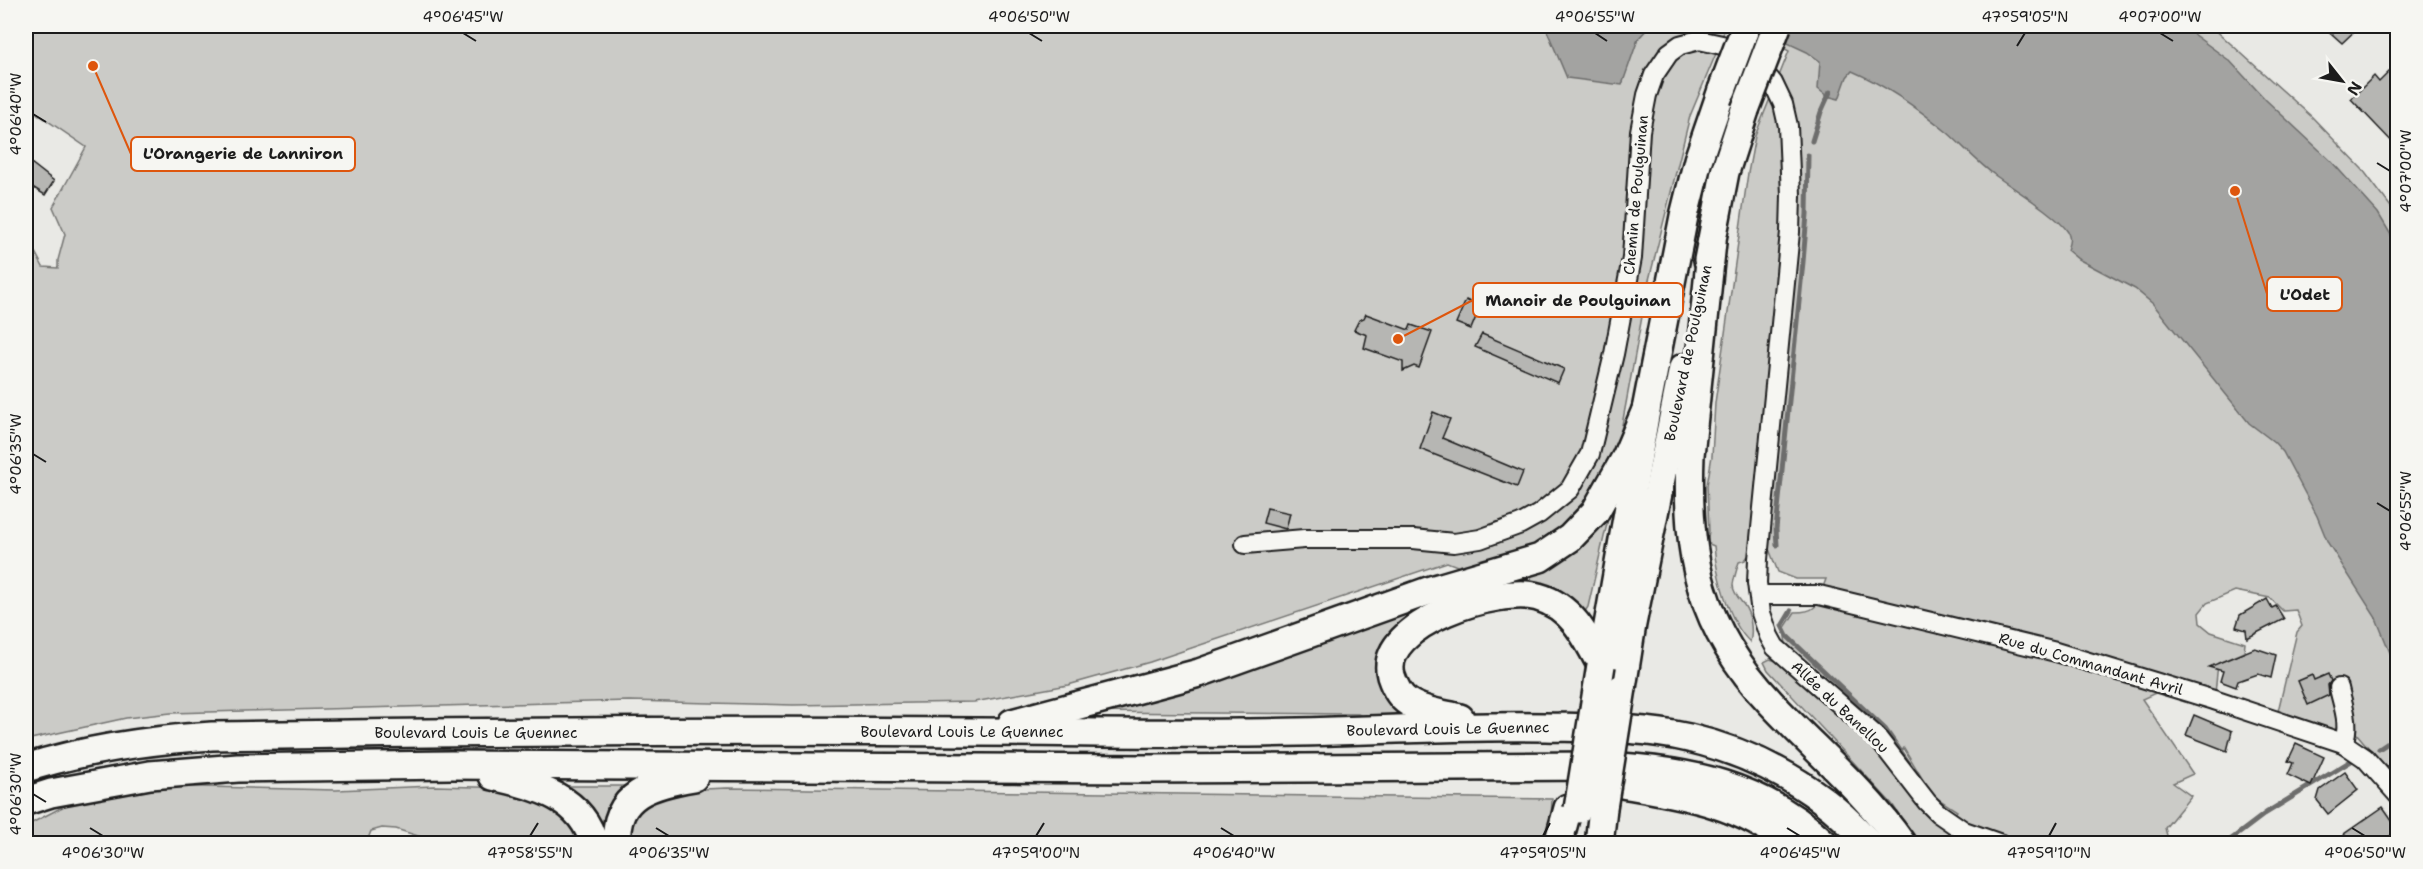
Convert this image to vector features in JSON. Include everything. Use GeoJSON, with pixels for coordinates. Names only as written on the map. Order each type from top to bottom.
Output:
{"type":"FeatureCollection","features":[{"type":"Feature","properties":{"kind":"main road","name":"Boulevard de Poulguinan"},"geometry":{"type":"LineString","coordinates":[[1583,808],[1587,748],[1601,664],[1646,410],[1693,178],[1746,26]]}},
{"type":"Feature","properties":{"kind":"main road","name":"Boulevard de Poulguinan"},"geometry":{"type":"LineString","coordinates":[[1583,808],[1622,688],[1638,592],[1725,172],[1745,110],[1777,26]]}},
{"type":"Feature","properties":{"kind":"main road"},"geometry":{"type":"LineString","coordinates":[[1712,242],[1689,455],[1688,488],[1692,545],[1705,601],[1726,645],[1753,684],[1862,793],[1902,843]]}},
{"type":"Feature","properties":{"kind":"main road"},"geometry":{"type":"LineString","coordinates":[[979,732],[1199,672],[1431,590],[1540,558],[1570,538],[1595,512],[1626,457],[1646,410]]}},
{"type":"Feature","properties":{"kind":"main road"},"geometry":{"type":"LineString","coordinates":[[1494,726],[1424,709],[1402,698],[1390,673],[1392,656],[1402,639],[1411,630],[1467,605],[1517,594],[1537,596],[1555,604],[1577,623],[1601,664]]}},
{"type":"Feature","properties":{"kind":"main road","name":"Boulevard Louis Le Guennec"},"geometry":{"type":"LineString","coordinates":[[26,768],[117,746],[212,736],[615,732],[1242,733],[1494,726],[1595,727],[1655,732],[1691,739],[1765,765],[1813,792],[1841,814],[1869,843]]}},
{"type":"Feature","properties":{"kind":"main road"},"geometry":{"type":"LineString","coordinates":[[451,765],[535,786],[556,796],[585,821],[594,843]]}},
{"type":"Feature","properties":{"kind":"main road"},"geometry":{"type":"LineString","coordinates":[[26,801],[120,780],[179,772],[238,768],[451,765],[1147,770],[1524,765],[1635,767],[1727,784],[1795,819],[1826,843]]}},
{"type":"Feature","properties":{"kind":"main road"},"geometry":{"type":"LineString","coordinates":[[1524,765],[1712,801],[1755,820],[1790,843]]}},
{"type":"Feature","properties":{"kind":"main road"},"geometry":{"type":"LineString","coordinates":[[617,843],[619,817],[626,806],[643,791],[665,782],[751,766]]}},
{"type":"Feature","properties":{"kind":"main road"},"geometry":{"type":"LineString","coordinates":[[1558,843],[1583,808]]}},
{"type":"Feature","properties":{"kind":"main road"},"geometry":{"type":"LineString","coordinates":[[1574,843],[1583,808]]}},
{"type":"Feature","properties":{"kind":"main road"},"geometry":{"type":"LineString","coordinates":[[1583,808],[1599,843]]}},
{"type":"Feature","properties":{"kind":"street","name":"Chemin de Poulguinan"},"geometry":{"type":"LineString","coordinates":[[1245,544],[1304,539],[1413,539],[1454,543],[1480,539],[1521,524],[1539,514],[1570,489],[1580,475],[1592,446],[1614,354],[1632,258],[1640,131],[1647,95],[1653,75],[1669,53],[1686,43],[1704,40],[1742,52],[1764,70],[1779,94],[1788,126],[1790,232],[1758,559],[1759,594]]}},
{"type":"Feature","properties":{"kind":"street","name":"Rue du Commandant Avril"},"geometry":{"type":"LineString","coordinates":[[1759,594],[1819,595],[2056,652],[2193,693],[2343,743],[2365,758],[2397,795]]}},
{"type":"Feature","properties":{"kind":"street","name":"Allée du Banellou"},"geometry":{"type":"LineString","coordinates":[[1759,594],[1764,624],[1769,636],[1782,654],[1876,736],[1938,813],[1964,831],[2001,843]]}},
{"type":"Feature","properties":{"kind":"street"},"geometry":{"type":"LineString","coordinates":[[2339,688],[2348,728],[2343,743]]}},
{"type":"Feature","properties":{"kind":"shaded area"},"geometry":{"type":"Polygon","coordinates":[[[26,26],[1726,26],[1690,116],[1648,284],[1620,436],[1595,496],[1572,524],[1542,544],[1465,569],[1447,562],[1150,662],[1068,685],[974,702],[793,705],[629,701],[171,713],[126,718],[26,740],[26,235],[43,267],[58,268],[65,234],[53,207],[86,147],[26,106],[26,26]]]}},
{"type":"Feature","properties":{"kind":"shaded area"},"geometry":{"type":"Polygon","coordinates":[[[1545,26],[1650,26],[1638,39],[1622,85],[1567,78],[1545,26]]]}},
{"type":"Feature","properties":{"kind":"shaded area"},"geometry":{"type":"Polygon","coordinates":[[[1745,26],[1979,26],[2397,505],[2397,781],[2356,733],[2352,724],[2335,734],[2278,711],[2297,632],[2302,626],[2296,610],[2283,611],[2270,598],[2235,591],[2207,603],[2199,613],[2200,623],[2211,632],[2245,643],[2244,652],[2218,663],[2215,694],[2182,681],[2142,699],[2193,774],[2173,783],[2191,796],[2165,828],[2169,843],[1918,843],[1892,804],[1768,670],[1764,662],[1770,659],[1783,663],[1816,695],[1824,676],[1786,645],[1784,629],[1795,612],[1814,608],[1826,579],[1796,579],[1778,572],[1769,549],[1748,556],[1739,562],[1733,588],[1750,618],[1750,642],[1730,611],[1721,584],[1714,546],[1707,543],[1709,531],[1707,485],[1712,456],[1715,403],[1748,173],[1755,136],[1789,51],[1745,26]],[[1904,748],[1890,768],[1923,812],[1945,827],[1957,811],[1932,795],[1904,748]]]}},
{"type":"Feature","properties":{"kind":"shaded area"},"geometry":{"type":"Polygon","coordinates":[[[1751,26],[2182,26],[2230,61],[2266,100],[2331,161],[2378,213],[2397,245],[2397,670],[2376,618],[2328,543],[2317,516],[2283,452],[2249,423],[2153,304],[2135,289],[2078,259],[2067,250],[2068,232],[2062,225],[2045,210],[1989,171],[1948,133],[1914,107],[1878,84],[1852,71],[1847,77],[1839,99],[1827,96],[1818,89],[1820,61],[1807,52],[1751,26]]]}},
{"type":"Feature","properties":{"kind":"shaded area"},"geometry":{"type":"Polygon","coordinates":[[[2104,26],[2211,26],[2312,117],[2363,170],[2397,215],[2397,312],[2104,26]]]}},
{"type":"Feature","properties":{"kind":"shaded area"},"geometry":{"type":"Polygon","coordinates":[[[1605,511],[1609,515],[1588,607],[1582,616],[1539,589],[1395,632],[1408,709],[1406,718],[1372,720],[1358,714],[1079,712],[1520,576],[1605,511]]]}},
{"type":"Feature","properties":{"kind":"shaded area"},"geometry":{"type":"Polygon","coordinates":[[[158,786],[336,790],[434,786],[521,788],[569,817],[587,843],[440,843],[396,829],[382,828],[371,831],[366,844],[26,844],[26,826],[68,804],[158,786]]]}},
{"type":"Feature","properties":{"kind":"shaded area"},"geometry":{"type":"Polygon","coordinates":[[[558,786],[626,786],[630,788],[603,843],[558,786]]]}},
{"type":"Feature","properties":{"kind":"shaded area"},"geometry":{"type":"Polygon","coordinates":[[[727,788],[1552,799],[1549,844],[627,844],[630,812],[644,800],[681,790],[727,788]]]}},
{"type":"Feature","properties":{"kind":"building"},"geometry":{"type":"Polygon","coordinates":[[[2323,26],[2360,26],[2342,43],[2323,26]]]}},
{"type":"Feature","properties":{"kind":"building"},"geometry":{"type":"Polygon","coordinates":[[[2397,64],[2397,147],[2351,99],[2374,76],[2379,82],[2397,64]]]}},
{"type":"Feature","properties":{"kind":"building"},"geometry":{"type":"Polygon","coordinates":[[[26,159],[54,181],[45,195],[26,183],[26,159]]]}},
{"type":"Feature","properties":{"kind":"building"},"geometry":{"type":"Polygon","coordinates":[[[1466,300],[1480,307],[1471,329],[1456,323],[1466,300]]]}},
{"type":"Feature","properties":{"kind":"building"},"geometry":{"type":"Polygon","coordinates":[[[1366,314],[1409,330],[1411,325],[1432,332],[1419,368],[1414,366],[1403,371],[1403,362],[1364,348],[1367,335],[1354,330],[1359,320],[1366,314]]]}},
{"type":"Feature","properties":{"kind":"building"},"geometry":{"type":"Polygon","coordinates":[[[1482,334],[1564,369],[1558,383],[1475,347],[1482,334]]]}},
{"type":"Feature","properties":{"kind":"building"},"geometry":{"type":"Polygon","coordinates":[[[1433,412],[1450,419],[1442,438],[1523,472],[1517,487],[1420,449],[1433,412]]]}},
{"type":"Feature","properties":{"kind":"building"},"geometry":{"type":"Polygon","coordinates":[[[1267,508],[1290,513],[1286,529],[1263,523],[1267,508]]]}},
{"type":"Feature","properties":{"kind":"building"},"geometry":{"type":"Polygon","coordinates":[[[2267,599],[2272,608],[2276,606],[2284,619],[2247,638],[2246,630],[2236,627],[2240,615],[2267,599]]]}},
{"type":"Feature","properties":{"kind":"building"},"geometry":{"type":"Polygon","coordinates":[[[2255,648],[2276,655],[2271,678],[2258,674],[2238,681],[2236,687],[2220,681],[2223,671],[2209,667],[2255,648]]]}},
{"type":"Feature","properties":{"kind":"building"},"geometry":{"type":"Polygon","coordinates":[[[2328,674],[2331,681],[2328,685],[2329,695],[2308,705],[2298,681],[2312,675],[2314,680],[2328,674]]]}},
{"type":"Feature","properties":{"kind":"building"},"geometry":{"type":"Polygon","coordinates":[[[2194,715],[2232,731],[2227,751],[2186,735],[2194,715]]]}},
{"type":"Feature","properties":{"kind":"building"},"geometry":{"type":"Polygon","coordinates":[[[2296,744],[2324,757],[2311,786],[2288,775],[2293,763],[2288,761],[2296,744]]]}},
{"type":"Feature","properties":{"kind":"building"},"geometry":{"type":"Polygon","coordinates":[[[2345,772],[2358,790],[2328,814],[2317,800],[2320,790],[2345,772]]]}},
{"type":"Feature","properties":{"kind":"building"},"geometry":{"type":"Polygon","coordinates":[[[2383,807],[2397,827],[2397,831],[2380,843],[2351,843],[2344,834],[2383,807]]]}},
{"type":"Feature","properties":{"kind":"waterway"},"geometry":{"type":"LineString","coordinates":[[1812,141],[1830,92]]}},
{"type":"Feature","properties":{"kind":"waterway"},"geometry":{"type":"LineString","coordinates":[[1777,545],[1776,529],[1807,214],[1808,155]]}},
{"type":"Feature","properties":{"kind":"waterway"},"geometry":{"type":"LineString","coordinates":[[1791,611],[1782,626],[1787,636],[1885,729],[1917,775]]}},
{"type":"Feature","properties":{"kind":"waterway"},"geometry":{"type":"LineString","coordinates":[[2379,749],[2394,739],[2398,739]]}},
{"type":"Feature","properties":{"kind":"waterway"},"geometry":{"type":"LineString","coordinates":[[2225,844],[2266,813],[2351,761]]}},
{"type":"Feature","properties":{"kind":"place","name":"L'Orangerie de Lanniron"},"geometry":{"type":"Point","coordinates":[93,66]}},
{"type":"Feature","properties":{"kind":"place","name":"L'Odet"},"geometry":{"type":"Point","coordinates":[2235,191]}},
{"type":"Feature","properties":{"kind":"place","name":"Manoir de Poulguinan"},"geometry":{"type":"Point","coordinates":[1398,339]}}]}
